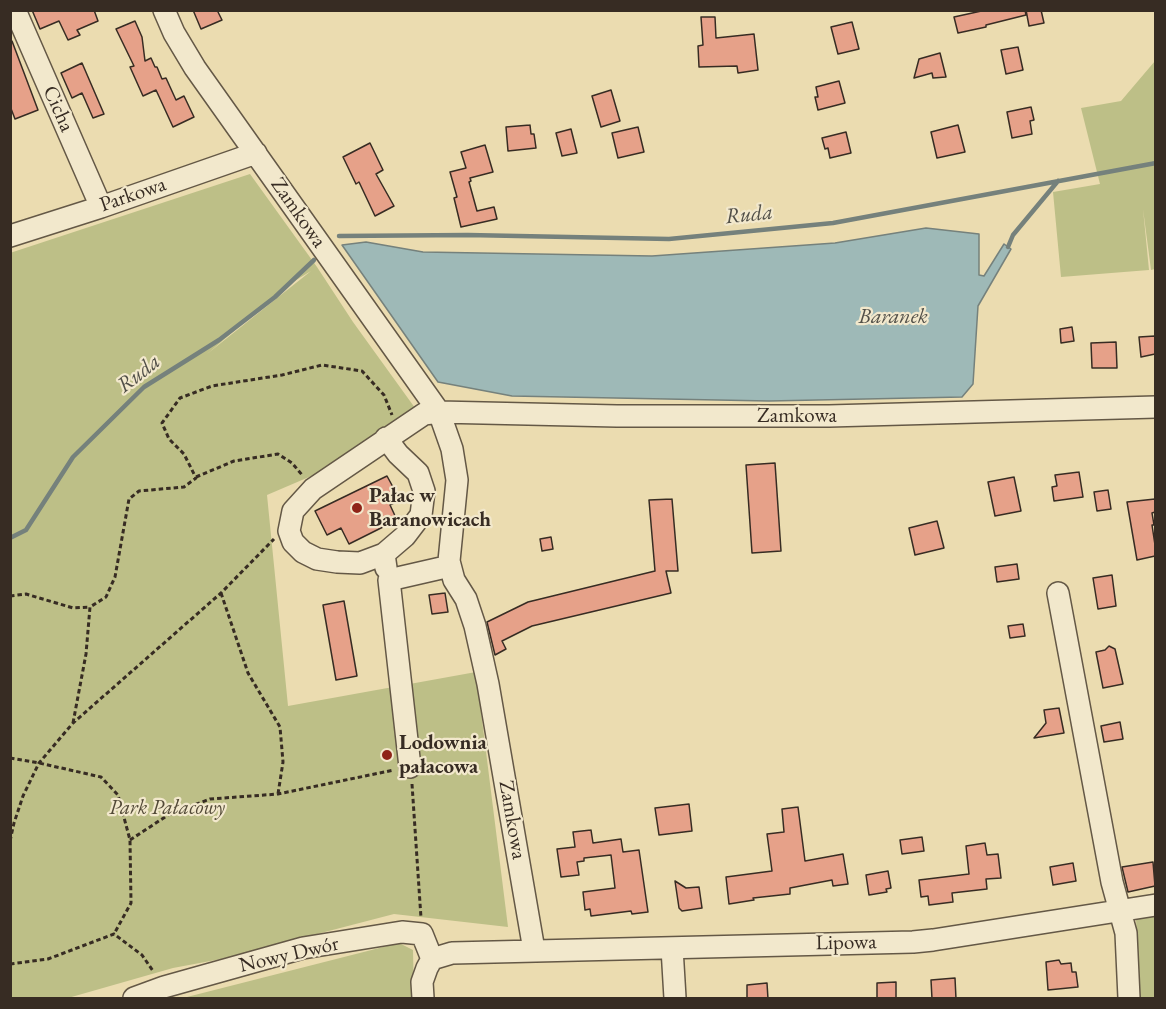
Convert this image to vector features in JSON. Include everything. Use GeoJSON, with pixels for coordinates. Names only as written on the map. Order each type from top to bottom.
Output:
{"type":"FeatureCollection","features":[{"type":"Feature","properties":{"kind":"street","name":"Cicha"},"geometry":{"type":"LineString","coordinates":[[15,10],[101,207]]}},
{"type":"Feature","properties":{"kind":"street","name":"Zamkowa"},"geometry":{"type":"LineString","coordinates":[[164,10],[174,33],[195,69],[439,412],[452,449],[457,480],[448,561],[454,580],[466,599],[475,626],[488,684],[534,950]]}},
{"type":"Feature","properties":{"kind":"street","name":"Parkowa"},"geometry":{"type":"LineString","coordinates":[[10,236],[255,153]]}},
{"type":"Feature","properties":{"kind":"street","name":"Zamkowa"},"geometry":{"type":"LineString","coordinates":[[439,412],[617,416],[829,416],[1155,407]]}},
{"type":"Feature","properties":{"kind":"street"},"geometry":{"type":"LineString","coordinates":[[392,435],[398,454],[418,473],[424,491],[421,515],[405,536],[384,554],[360,563],[317,559],[303,552],[293,542],[289,531],[293,511],[313,489],[392,435],[424,414],[439,412]]}},
{"type":"Feature","properties":{"kind":"street"},"geometry":{"type":"LineString","coordinates":[[384,554],[389,580],[410,767]]}},
{"type":"Feature","properties":{"kind":"street"},"geometry":{"type":"LineString","coordinates":[[389,580],[450,566]]}},
{"type":"Feature","properties":{"kind":"street"},"geometry":{"type":"LineString","coordinates":[[1058,593],[1112,882],[1126,933],[1129,999]]}},
{"type":"Feature","properties":{"kind":"street","name":"Lipowa"},"geometry":{"type":"LineString","coordinates":[[432,959],[452,953],[534,950],[913,942],[1155,905]]}},
{"type":"Feature","properties":{"kind":"street","name":"Nowy Dwór"},"geometry":{"type":"LineString","coordinates":[[134,999],[164,987],[303,948],[402,932],[422,934]]}},
{"type":"Feature","properties":{"kind":"street"},"geometry":{"type":"LineString","coordinates":[[422,934],[432,959],[426,968],[422,982],[423,999]]}},
{"type":"Feature","properties":{"kind":"street"},"geometry":{"type":"LineString","coordinates":[[672,948],[675,999]]}},
{"type":"Feature","properties":{"kind":"path"},"geometry":{"type":"LineString","coordinates":[[196,478],[184,454],[170,439],[162,423],[180,398],[212,386],[282,375],[322,365],[362,371],[384,395],[392,435]]}},
{"type":"Feature","properties":{"kind":"path"},"geometry":{"type":"LineString","coordinates":[[10,596],[26,594],[73,608],[90,607],[106,597],[115,577],[129,499],[139,491],[184,487],[196,478],[234,460],[278,454],[292,463],[313,489]]}},
{"type":"Feature","properties":{"kind":"path"},"geometry":{"type":"LineString","coordinates":[[10,841],[22,796],[39,763],[73,723],[221,593],[276,538],[289,531]]}},
{"type":"Feature","properties":{"kind":"path"},"geometry":{"type":"LineString","coordinates":[[221,593],[248,673],[280,727],[283,762],[278,794]]}},
{"type":"Feature","properties":{"kind":"path"},"geometry":{"type":"LineString","coordinates":[[73,723],[86,654],[90,607]]}},
{"type":"Feature","properties":{"kind":"path"},"geometry":{"type":"LineString","coordinates":[[10,758],[101,777],[118,795],[130,840],[131,903],[114,934],[48,959],[10,964]]}},
{"type":"Feature","properties":{"kind":"path"},"geometry":{"type":"LineString","coordinates":[[130,840],[168,815],[210,799],[278,794],[410,767],[422,934]]}},
{"type":"Feature","properties":{"kind":"path"},"geometry":{"type":"LineString","coordinates":[[114,934],[142,956],[164,987]]}},
{"type":"Feature","properties":{"kind":"green space"},"geometry":{"type":"Polygon","coordinates":[[[1155,61],[1155,269],[1151,270],[1143,209],[1149,270],[1061,277],[1053,192],[1100,184],[1081,108],[1121,101],[1155,61]]]}},
{"type":"Feature","properties":{"kind":"green space","name":"Park Pałacowy"},"geometry":{"type":"Polygon","coordinates":[[[250,174],[428,426],[267,495],[288,706],[476,672],[508,927],[394,914],[221,959],[173,968],[68,998],[11,998],[10,253],[250,174]],[[311,271],[288,285],[207,354],[311,271]]]}},
{"type":"Feature","properties":{"kind":"green space"},"geometry":{"type":"Polygon","coordinates":[[[1155,914],[1155,998],[1139,998],[1136,917],[1155,914]]]}},
{"type":"Feature","properties":{"kind":"green space"},"geometry":{"type":"Polygon","coordinates":[[[399,943],[413,950],[414,998],[183,998],[399,943]]]}},
{"type":"Feature","properties":{"kind":"water","name":"Baranek"},"geometry":{"type":"Polygon","coordinates":[[[926,228],[979,234],[979,275],[984,276],[1004,244],[1011,249],[978,306],[973,384],[962,397],[769,401],[512,396],[438,382],[342,245],[366,242],[423,252],[652,256],[835,243],[926,228]]]}},
{"type":"Feature","properties":{"kind":"building"},"geometry":{"type":"Polygon","coordinates":[[[32,10],[94,10],[98,21],[77,30],[80,35],[68,40],[59,21],[40,29],[32,10]]]}},
{"type":"Feature","properties":{"kind":"building"},"geometry":{"type":"Polygon","coordinates":[[[193,10],[217,10],[222,20],[201,29],[193,10]]]}},
{"type":"Feature","properties":{"kind":"building"},"geometry":{"type":"Polygon","coordinates":[[[986,10],[1025,10],[1026,15],[958,33],[954,17],[986,10]]]}},
{"type":"Feature","properties":{"kind":"building"},"geometry":{"type":"Polygon","coordinates":[[[1026,10],[1041,10],[1044,23],[1029,26],[1026,10]]]}},
{"type":"Feature","properties":{"kind":"building"},"geometry":{"type":"Polygon","coordinates":[[[701,17],[715,17],[716,38],[754,34],[758,70],[738,73],[737,66],[699,67],[698,46],[703,45],[701,17]]]}},
{"type":"Feature","properties":{"kind":"building"},"geometry":{"type":"Polygon","coordinates":[[[135,21],[142,37],[145,61],[151,58],[162,79],[166,78],[176,100],[184,96],[194,117],[173,127],[156,90],[143,96],[130,67],[134,66],[116,29],[135,21]]]}},
{"type":"Feature","properties":{"kind":"building"},"geometry":{"type":"Polygon","coordinates":[[[852,22],[859,49],[838,54],[831,27],[852,22]]]}},
{"type":"Feature","properties":{"kind":"building"},"geometry":{"type":"Polygon","coordinates":[[[10,41],[12,41],[38,110],[15,119],[10,106],[10,41]]]}},
{"type":"Feature","properties":{"kind":"building"},"geometry":{"type":"Polygon","coordinates":[[[1018,47],[1023,70],[1006,74],[1001,50],[1018,47]]]}},
{"type":"Feature","properties":{"kind":"building"},"geometry":{"type":"Polygon","coordinates":[[[940,53],[946,77],[933,78],[932,73],[914,78],[919,59],[940,53]]]}},
{"type":"Feature","properties":{"kind":"building"},"geometry":{"type":"Polygon","coordinates":[[[82,63],[104,114],[93,118],[82,93],[72,98],[61,73],[82,63]]]}},
{"type":"Feature","properties":{"kind":"building"},"geometry":{"type":"Polygon","coordinates":[[[839,81],[845,103],[818,110],[815,97],[818,97],[816,87],[839,81]]]}},
{"type":"Feature","properties":{"kind":"building"},"geometry":{"type":"Polygon","coordinates":[[[611,90],[620,121],[601,127],[592,96],[611,90]]]}},
{"type":"Feature","properties":{"kind":"building"},"geometry":{"type":"Polygon","coordinates":[[[1031,107],[1034,120],[1030,121],[1032,134],[1012,138],[1007,112],[1031,107]]]}},
{"type":"Feature","properties":{"kind":"building"},"geometry":{"type":"Polygon","coordinates":[[[530,125],[536,148],[508,151],[506,127],[530,125]]]}},
{"type":"Feature","properties":{"kind":"building"},"geometry":{"type":"Polygon","coordinates":[[[958,125],[965,152],[937,158],[931,132],[958,125]]]}},
{"type":"Feature","properties":{"kind":"building"},"geometry":{"type":"Polygon","coordinates":[[[638,127],[644,152],[618,158],[612,133],[638,127]]]}},
{"type":"Feature","properties":{"kind":"building"},"geometry":{"type":"Polygon","coordinates":[[[571,129],[577,153],[562,156],[556,133],[571,129]]]}},
{"type":"Feature","properties":{"kind":"building"},"geometry":{"type":"Polygon","coordinates":[[[846,132],[851,153],[830,158],[828,148],[825,149],[822,138],[846,132]]]}},
{"type":"Feature","properties":{"kind":"building"},"geometry":{"type":"Polygon","coordinates":[[[370,143],[383,170],[376,174],[394,206],[375,216],[359,182],[356,184],[343,157],[370,143]]]}},
{"type":"Feature","properties":{"kind":"building"},"geometry":{"type":"Polygon","coordinates":[[[485,145],[493,172],[470,178],[469,182],[477,211],[494,207],[497,219],[461,227],[454,198],[457,197],[450,172],[466,168],[461,152],[485,145]]]}},
{"type":"Feature","properties":{"kind":"building"},"geometry":{"type":"Polygon","coordinates":[[[1072,327],[1074,341],[1061,343],[1060,329],[1072,327]]]}},
{"type":"Feature","properties":{"kind":"building"},"geometry":{"type":"Polygon","coordinates":[[[1155,336],[1155,354],[1141,357],[1139,337],[1155,336]]]}},
{"type":"Feature","properties":{"kind":"building"},"geometry":{"type":"Polygon","coordinates":[[[1116,342],[1117,368],[1092,368],[1091,343],[1116,342]]]}},
{"type":"Feature","properties":{"kind":"building"},"geometry":{"type":"Polygon","coordinates":[[[775,463],[781,551],[752,553],[746,465],[775,463]]]}},
{"type":"Feature","properties":{"kind":"building"},"geometry":{"type":"Polygon","coordinates":[[[1079,472],[1083,497],[1054,501],[1052,487],[1057,486],[1055,475],[1079,472]]]}},
{"type":"Feature","properties":{"kind":"building","name":"Pałac w Baranowicach"},"geometry":{"type":"Polygon","coordinates":[[[387,476],[400,500],[390,505],[397,520],[349,544],[341,528],[327,535],[315,511],[387,476]]]}},
{"type":"Feature","properties":{"kind":"building"},"geometry":{"type":"Polygon","coordinates":[[[1014,477],[1021,511],[995,516],[988,482],[1014,477]]]}},
{"type":"Feature","properties":{"kind":"building"},"geometry":{"type":"Polygon","coordinates":[[[1108,490],[1111,509],[1097,511],[1094,492],[1108,490]]]}},
{"type":"Feature","properties":{"kind":"building"},"geometry":{"type":"Polygon","coordinates":[[[672,499],[678,571],[666,571],[671,593],[532,626],[502,641],[506,649],[495,655],[487,622],[528,602],[655,571],[649,500],[672,499]]]}},
{"type":"Feature","properties":{"kind":"building"},"geometry":{"type":"Polygon","coordinates":[[[1155,499],[1155,512],[1152,513],[1154,525],[1152,525],[1155,556],[1137,560],[1127,502],[1155,499]]]}},
{"type":"Feature","properties":{"kind":"building"},"geometry":{"type":"Polygon","coordinates":[[[937,521],[944,548],[915,555],[909,528],[937,521]]]}},
{"type":"Feature","properties":{"kind":"building"},"geometry":{"type":"Polygon","coordinates":[[[551,537],[553,549],[542,551],[540,539],[551,537]]]}},
{"type":"Feature","properties":{"kind":"building"},"geometry":{"type":"Polygon","coordinates":[[[1017,564],[1019,579],[997,582],[995,567],[1017,564]]]}},
{"type":"Feature","properties":{"kind":"building"},"geometry":{"type":"Polygon","coordinates":[[[1112,575],[1116,606],[1098,609],[1093,578],[1112,575]]]}},
{"type":"Feature","properties":{"kind":"building"},"geometry":{"type":"Polygon","coordinates":[[[445,593],[448,612],[432,614],[429,595],[445,593]]]}},
{"type":"Feature","properties":{"kind":"building"},"geometry":{"type":"Polygon","coordinates":[[[344,601],[357,676],[336,680],[323,605],[344,601]]]}},
{"type":"Feature","properties":{"kind":"building"},"geometry":{"type":"Polygon","coordinates":[[[1023,624],[1025,636],[1010,638],[1008,626],[1023,624]]]}},
{"type":"Feature","properties":{"kind":"building"},"geometry":{"type":"Polygon","coordinates":[[[1109,646],[1115,649],[1123,684],[1103,688],[1096,652],[1105,650],[1109,646]]]}},
{"type":"Feature","properties":{"kind":"building"},"geometry":{"type":"Polygon","coordinates":[[[1059,708],[1064,733],[1034,738],[1046,723],[1044,710],[1059,708]]]}},
{"type":"Feature","properties":{"kind":"building"},"geometry":{"type":"Polygon","coordinates":[[[1120,722],[1123,739],[1104,742],[1101,726],[1120,722]]]}},
{"type":"Feature","properties":{"kind":"building"},"geometry":{"type":"Polygon","coordinates":[[[689,804],[692,831],[659,835],[655,808],[689,804]]]}},
{"type":"Feature","properties":{"kind":"building"},"geometry":{"type":"Polygon","coordinates":[[[798,807],[805,861],[843,854],[848,884],[833,886],[832,880],[790,888],[790,894],[753,898],[754,900],[729,904],[726,877],[772,871],[767,834],[784,832],[782,809],[798,807]]]}},
{"type":"Feature","properties":{"kind":"building"},"geometry":{"type":"Polygon","coordinates":[[[591,830],[593,843],[621,839],[623,852],[639,850],[648,912],[632,914],[631,911],[591,916],[590,909],[585,910],[583,892],[615,888],[611,855],[584,858],[584,861],[577,862],[579,875],[561,877],[557,849],[575,847],[573,832],[591,830]]]}},
{"type":"Feature","properties":{"kind":"building"},"geometry":{"type":"Polygon","coordinates":[[[922,837],[924,851],[902,854],[900,840],[922,837]]]}},
{"type":"Feature","properties":{"kind":"building"},"geometry":{"type":"Polygon","coordinates":[[[985,843],[987,855],[998,854],[1001,878],[986,879],[987,889],[952,893],[953,902],[929,905],[928,896],[921,897],[919,880],[969,874],[966,846],[985,843]]]}},
{"type":"Feature","properties":{"kind":"building"},"geometry":{"type":"Polygon","coordinates":[[[1153,862],[1155,886],[1128,892],[1122,867],[1153,862]]]}},
{"type":"Feature","properties":{"kind":"building"},"geometry":{"type":"Polygon","coordinates":[[[1073,863],[1076,881],[1053,885],[1050,867],[1073,863]]]}},
{"type":"Feature","properties":{"kind":"building"},"geometry":{"type":"Polygon","coordinates":[[[888,871],[891,888],[886,889],[887,892],[869,895],[866,875],[888,871]]]}},
{"type":"Feature","properties":{"kind":"building"},"geometry":{"type":"Polygon","coordinates":[[[675,881],[686,888],[699,887],[702,908],[682,911],[679,908],[675,881]]]}},
{"type":"Feature","properties":{"kind":"building"},"geometry":{"type":"Polygon","coordinates":[[[1059,960],[1061,964],[1071,963],[1072,972],[1076,972],[1078,987],[1048,990],[1046,962],[1059,960]]]}},
{"type":"Feature","properties":{"kind":"building"},"geometry":{"type":"Polygon","coordinates":[[[955,978],[956,999],[932,999],[931,980],[955,978]]]}},
{"type":"Feature","properties":{"kind":"building"},"geometry":{"type":"Polygon","coordinates":[[[896,982],[896,999],[877,999],[877,983],[896,982]]]}},
{"type":"Feature","properties":{"kind":"building"},"geometry":{"type":"Polygon","coordinates":[[[767,983],[768,999],[747,999],[747,985],[767,983]]]}},
{"type":"Feature","properties":{"kind":"waterway","name":"Ruda"},"geometry":{"type":"LineString","coordinates":[[339,236],[468,235],[669,239],[833,223],[1156,163]]}},
{"type":"Feature","properties":{"kind":"waterway"},"geometry":{"type":"LineString","coordinates":[[1008,247],[1013,235],[1058,181]]}},
{"type":"Feature","properties":{"kind":"waterway","name":"Ruda"},"geometry":{"type":"LineString","coordinates":[[10,538],[26,530],[73,457],[144,387],[219,340],[275,297],[314,260]]}},
{"type":"Feature","properties":{"kind":"place","name":"Pałac w Baranowicach"},"geometry":{"type":"Point","coordinates":[357,508]}},
{"type":"Feature","properties":{"kind":"place","name":"Lodownia pałacowa"},"geometry":{"type":"Point","coordinates":[387,755]}}]}
